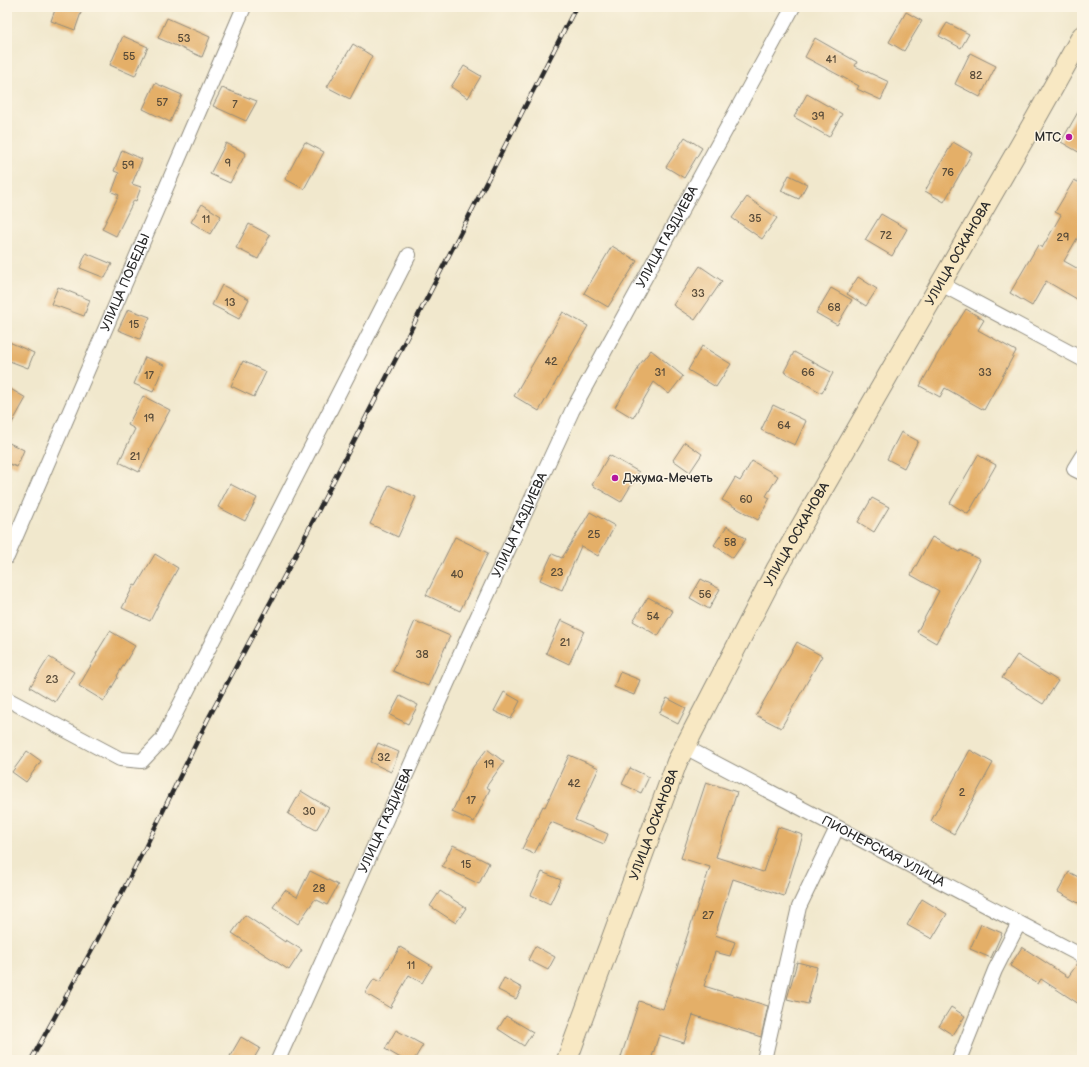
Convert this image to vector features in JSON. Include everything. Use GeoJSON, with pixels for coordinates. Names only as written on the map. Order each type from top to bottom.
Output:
{"type":"FeatureCollection","features":[{"type":"Feature","properties":{"kind":"main road","name":"УЛИЦА ОСКАНОВА"},"geometry":{"type":"LineString","coordinates":[[567,1060],[674,769],[685,747],[776,570],[1080,43]]}},
{"type":"Feature","properties":{"kind":"street","name":"УЛИЦА ПОБЕДЫ"},"geometry":{"type":"LineString","coordinates":[[7,557],[244,7]]}},
{"type":"Feature","properties":{"kind":"street","name":"УЛИЦА ГАЗДИЕВА"},"geometry":{"type":"LineString","coordinates":[[278,1060],[572,411],[794,7]]}},
{"type":"Feature","properties":{"kind":"street"},"geometry":{"type":"LineString","coordinates":[[7,699],[120,759],[142,761],[162,740],[409,256]]}},
{"type":"Feature","properties":{"kind":"street"},"geometry":{"type":"LineString","coordinates":[[941,284],[1082,359]]}},
{"type":"Feature","properties":{"kind":"street"},"geometry":{"type":"LineString","coordinates":[[1082,456],[1074,469],[1082,473]]}},
{"type":"Feature","properties":{"kind":"street","name":"ПИОНЕРСКАЯ УЛИЦА"},"geometry":{"type":"LineString","coordinates":[[685,747],[1082,956]]}},
{"type":"Feature","properties":{"kind":"street"},"geometry":{"type":"LineString","coordinates":[[764,1060],[799,907],[838,828]]}},
{"type":"Feature","properties":{"kind":"street"},"geometry":{"type":"LineString","coordinates":[[959,1060],[995,970],[1019,923]]}},
{"type":"Feature","properties":{"kind":"building"},"geometry":{"type":"Polygon","coordinates":[[[56,7],[83,7],[75,30],[51,21],[56,7]]]}},
{"type":"Feature","properties":{"kind":"building"},"geometry":{"type":"Polygon","coordinates":[[[906,12],[922,21],[904,51],[889,42],[906,12]]]}},
{"type":"Feature","properties":{"kind":"building"},"geometry":{"type":"Polygon","coordinates":[[[167,18],[210,37],[202,57],[158,38],[167,18]]]}},
{"type":"Feature","properties":{"kind":"building"},"geometry":{"type":"Polygon","coordinates":[[[947,23],[969,34],[961,48],[939,36],[947,23]]]}},
{"type":"Feature","properties":{"kind":"building"},"geometry":{"type":"Polygon","coordinates":[[[123,36],[148,47],[135,76],[110,65],[123,36]]]}},
{"type":"Feature","properties":{"kind":"building"},"geometry":{"type":"Polygon","coordinates":[[[815,38],[857,62],[855,66],[889,82],[881,100],[857,89],[859,86],[805,57],[815,38]]]}},
{"type":"Feature","properties":{"kind":"building"},"geometry":{"type":"Polygon","coordinates":[[[353,44],[372,56],[350,99],[327,87],[353,44]]]}},
{"type":"Feature","properties":{"kind":"building"},"geometry":{"type":"Polygon","coordinates":[[[970,53],[996,66],[980,97],[955,84],[970,53]]]}},
{"type":"Feature","properties":{"kind":"building"},"geometry":{"type":"Polygon","coordinates":[[[464,66],[481,76],[468,98],[451,87],[464,66]]]}},
{"type":"Feature","properties":{"kind":"building"},"geometry":{"type":"Polygon","coordinates":[[[155,83],[182,95],[170,122],[143,109],[155,83]]]}},
{"type":"Feature","properties":{"kind":"building"},"geometry":{"type":"Polygon","coordinates":[[[222,88],[257,101],[246,121],[213,106],[222,88]]]}},
{"type":"Feature","properties":{"kind":"building"},"geometry":{"type":"Polygon","coordinates":[[[807,94],[842,114],[829,137],[794,117],[807,94]]]}},
{"type":"Feature","properties":{"kind":"building"},"geometry":{"type":"Polygon","coordinates":[[[1082,105],[1082,154],[1061,142],[1082,105]]]}},
{"type":"Feature","properties":{"kind":"building"},"geometry":{"type":"Polygon","coordinates":[[[685,137],[702,148],[684,178],[666,167],[685,137]]]}},
{"type":"Feature","properties":{"kind":"building"},"geometry":{"type":"Polygon","coordinates":[[[305,142],[324,152],[304,189],[285,179],[305,142]]]}},
{"type":"Feature","properties":{"kind":"building"},"geometry":{"type":"Polygon","coordinates":[[[953,142],[972,153],[944,202],[925,191],[953,142]]]}},
{"type":"Feature","properties":{"kind":"building"},"geometry":{"type":"Polygon","coordinates":[[[226,143],[246,153],[230,183],[210,174],[226,143]]]}},
{"type":"Feature","properties":{"kind":"building"},"geometry":{"type":"Polygon","coordinates":[[[122,150],[142,159],[132,184],[141,187],[136,201],[134,200],[116,236],[102,229],[119,195],[112,192],[119,173],[114,171],[122,150]]]}},
{"type":"Feature","properties":{"kind":"building"},"geometry":{"type":"Polygon","coordinates":[[[789,175],[807,184],[799,199],[781,191],[789,175]]]}},
{"type":"Feature","properties":{"kind":"building"},"geometry":{"type":"Polygon","coordinates":[[[1074,180],[1082,184],[1082,230],[1064,261],[1082,271],[1082,302],[1046,281],[1032,306],[1010,293],[1038,245],[1042,248],[1061,215],[1055,212],[1074,180]]]}},
{"type":"Feature","properties":{"kind":"building"},"geometry":{"type":"Polygon","coordinates":[[[747,197],[777,218],[762,239],[732,218],[747,197]]]}},
{"type":"Feature","properties":{"kind":"building"},"geometry":{"type":"Polygon","coordinates":[[[202,204],[221,216],[210,234],[191,222],[202,204]]]}},
{"type":"Feature","properties":{"kind":"building"},"geometry":{"type":"Polygon","coordinates":[[[881,214],[907,229],[892,256],[865,240],[881,214]]]}},
{"type":"Feature","properties":{"kind":"building"},"geometry":{"type":"Polygon","coordinates":[[[249,224],[270,235],[258,259],[236,248],[249,224]]]}},
{"type":"Feature","properties":{"kind":"building"},"geometry":{"type":"Polygon","coordinates":[[[612,246],[637,261],[608,307],[584,293],[612,246]]]}},
{"type":"Feature","properties":{"kind":"building"},"geometry":{"type":"Polygon","coordinates":[[[86,253],[112,264],[105,278],[80,268],[86,253]]]}},
{"type":"Feature","properties":{"kind":"building"},"geometry":{"type":"Polygon","coordinates":[[[700,266],[722,281],[695,320],[673,305],[700,266]]]}},
{"type":"Feature","properties":{"kind":"building"},"geometry":{"type":"Polygon","coordinates":[[[858,277],[877,289],[866,306],[847,294],[858,277]]]}},
{"type":"Feature","properties":{"kind":"building"},"geometry":{"type":"Polygon","coordinates":[[[222,285],[249,299],[239,319],[212,305],[222,285]]]}},
{"type":"Feature","properties":{"kind":"building"},"geometry":{"type":"Polygon","coordinates":[[[58,287],[90,300],[84,316],[51,304],[58,287]]]}},
{"type":"Feature","properties":{"kind":"building"},"geometry":{"type":"Polygon","coordinates":[[[831,288],[852,300],[837,325],[816,313],[831,288]]]}},
{"type":"Feature","properties":{"kind":"building"},"geometry":{"type":"Polygon","coordinates":[[[128,309],[150,317],[140,339],[118,330],[128,309]]]}},
{"type":"Feature","properties":{"kind":"building"},"geometry":{"type":"Polygon","coordinates":[[[966,309],[984,320],[978,330],[1016,351],[984,410],[945,388],[940,397],[920,386],[937,355],[966,309]]]}},
{"type":"Feature","properties":{"kind":"building"},"geometry":{"type":"Polygon","coordinates":[[[563,312],[588,326],[539,411],[514,396],[563,312]]]}},
{"type":"Feature","properties":{"kind":"building"},"geometry":{"type":"Polygon","coordinates":[[[7,341],[34,353],[28,368],[7,360],[7,341]]]}},
{"type":"Feature","properties":{"kind":"building"},"geometry":{"type":"Polygon","coordinates":[[[702,346],[731,364],[716,387],[688,370],[702,346]]]}},
{"type":"Feature","properties":{"kind":"building"},"geometry":{"type":"Polygon","coordinates":[[[651,350],[683,376],[669,394],[654,382],[633,418],[615,407],[638,369],[637,368],[651,350]]]}},
{"type":"Feature","properties":{"kind":"building"},"geometry":{"type":"Polygon","coordinates":[[[794,352],[833,373],[822,393],[784,372],[794,352]]]}},
{"type":"Feature","properties":{"kind":"building"},"geometry":{"type":"Polygon","coordinates":[[[145,357],[164,365],[153,392],[134,384],[145,357]]]}},
{"type":"Feature","properties":{"kind":"building"},"geometry":{"type":"Polygon","coordinates":[[[243,361],[266,372],[254,397],[231,386],[243,361]]]}},
{"type":"Feature","properties":{"kind":"building"},"geometry":{"type":"Polygon","coordinates":[[[7,387],[26,398],[7,432],[7,387]]]}},
{"type":"Feature","properties":{"kind":"building"},"geometry":{"type":"Polygon","coordinates":[[[143,396],[170,410],[149,449],[139,472],[119,462],[135,429],[128,425],[143,396]]]}},
{"type":"Feature","properties":{"kind":"building"},"geometry":{"type":"Polygon","coordinates":[[[773,405],[806,421],[795,445],[761,430],[773,405]]]}},
{"type":"Feature","properties":{"kind":"building"},"geometry":{"type":"Polygon","coordinates":[[[901,432],[918,441],[904,468],[887,459],[901,432]]]}},
{"type":"Feature","properties":{"kind":"building"},"geometry":{"type":"Polygon","coordinates":[[[7,442],[24,450],[17,467],[7,463],[7,442]]]}},
{"type":"Feature","properties":{"kind":"building"},"geometry":{"type":"Polygon","coordinates":[[[685,442],[702,454],[690,472],[673,460],[685,442]]]}},
{"type":"Feature","properties":{"kind":"building","name":"Джума-Мечеть"},"geometry":{"type":"Polygon","coordinates":[[[609,455],[639,472],[621,502],[592,485],[609,455]]]}},
{"type":"Feature","properties":{"kind":"building"},"geometry":{"type":"Polygon","coordinates":[[[978,455],[996,465],[968,514],[950,503],[978,455]]]}},
{"type":"Feature","properties":{"kind":"building"},"geometry":{"type":"Polygon","coordinates":[[[752,461],[778,476],[766,496],[770,498],[758,520],[722,500],[735,478],[740,481],[752,461]]]}},
{"type":"Feature","properties":{"kind":"building"},"geometry":{"type":"Polygon","coordinates":[[[230,484],[257,498],[245,521],[218,507],[230,484]]]}},
{"type":"Feature","properties":{"kind":"building"},"geometry":{"type":"Polygon","coordinates":[[[389,485],[416,497],[398,537],[370,524],[389,485]]]}},
{"type":"Feature","properties":{"kind":"building"},"geometry":{"type":"Polygon","coordinates":[[[872,498],[889,507],[874,532],[858,522],[872,498]]]}},
{"type":"Feature","properties":{"kind":"building"},"geometry":{"type":"Polygon","coordinates":[[[590,512],[615,526],[598,556],[581,546],[562,590],[540,580],[552,554],[562,558],[590,512]]]}},
{"type":"Feature","properties":{"kind":"building"},"geometry":{"type":"Polygon","coordinates":[[[727,526],[746,539],[733,558],[714,545],[727,526]]]}},
{"type":"Feature","properties":{"kind":"building"},"geometry":{"type":"Polygon","coordinates":[[[455,537],[488,553],[460,611],[426,595],[455,537]]]}},
{"type":"Feature","properties":{"kind":"building"},"geometry":{"type":"Polygon","coordinates":[[[932,537],[960,552],[961,550],[980,560],[936,643],[917,632],[939,591],[911,575],[932,537]]]}},
{"type":"Feature","properties":{"kind":"building"},"geometry":{"type":"Polygon","coordinates":[[[155,554],[178,568],[150,621],[122,608],[134,585],[136,586],[155,554]]]}},
{"type":"Feature","properties":{"kind":"building"},"geometry":{"type":"Polygon","coordinates":[[[701,579],[720,589],[709,609],[690,598],[701,579]]]}},
{"type":"Feature","properties":{"kind":"building"},"geometry":{"type":"Polygon","coordinates":[[[648,597],[673,611],[658,636],[633,621],[648,597]]]}},
{"type":"Feature","properties":{"kind":"building"},"geometry":{"type":"Polygon","coordinates":[[[561,620],[584,631],[569,664],[546,653],[561,620]]]}},
{"type":"Feature","properties":{"kind":"building"},"geometry":{"type":"Polygon","coordinates":[[[415,621],[450,636],[428,686],[393,671],[415,621]]]}},
{"type":"Feature","properties":{"kind":"building"},"geometry":{"type":"Polygon","coordinates":[[[110,631],[135,646],[104,701],[79,686],[110,631]]]}},
{"type":"Feature","properties":{"kind":"building"},"geometry":{"type":"Polygon","coordinates":[[[797,642],[822,656],[781,728],[756,715],[797,642]]]}},
{"type":"Feature","properties":{"kind":"building"},"geometry":{"type":"Polygon","coordinates":[[[1017,655],[1058,681],[1043,704],[1002,678],[1017,655]]]}},
{"type":"Feature","properties":{"kind":"building"},"geometry":{"type":"Polygon","coordinates":[[[49,657],[74,672],[55,702],[30,687],[49,657]]]}},
{"type":"Feature","properties":{"kind":"building"},"geometry":{"type":"Polygon","coordinates":[[[620,672],[640,680],[634,695],[614,687],[620,672]]]}},
{"type":"Feature","properties":{"kind":"building"},"geometry":{"type":"Polygon","coordinates":[[[504,692],[520,701],[511,719],[494,711],[504,692]]]}},
{"type":"Feature","properties":{"kind":"building"},"geometry":{"type":"Polygon","coordinates":[[[400,696],[418,705],[408,724],[390,715],[400,696]]]}},
{"type":"Feature","properties":{"kind":"building"},"geometry":{"type":"Polygon","coordinates":[[[667,698],[686,708],[678,724],[659,714],[667,698]]]}},
{"type":"Feature","properties":{"kind":"building"},"geometry":{"type":"Polygon","coordinates":[[[378,743],[399,752],[391,772],[370,762],[378,743]]]}},
{"type":"Feature","properties":{"kind":"building"},"geometry":{"type":"Polygon","coordinates":[[[487,749],[504,762],[486,787],[490,789],[474,822],[452,812],[473,767],[487,749]]]}},
{"type":"Feature","properties":{"kind":"building"},"geometry":{"type":"Polygon","coordinates":[[[970,750],[993,763],[954,834],[931,821],[970,750]]]}},
{"type":"Feature","properties":{"kind":"building"},"geometry":{"type":"Polygon","coordinates":[[[27,751],[41,761],[26,782],[12,772],[27,751]]]}},
{"type":"Feature","properties":{"kind":"building"},"geometry":{"type":"Polygon","coordinates":[[[569,755],[599,768],[575,820],[608,834],[604,844],[551,822],[534,854],[522,849],[543,806],[545,807],[569,755]]]}},
{"type":"Feature","properties":{"kind":"building"},"geometry":{"type":"Polygon","coordinates":[[[630,768],[649,777],[641,793],[622,784],[630,768]]]}},
{"type":"Feature","properties":{"kind":"building"},"geometry":{"type":"Polygon","coordinates":[[[706,782],[737,792],[716,857],[763,872],[778,827],[803,835],[784,896],[733,879],[715,935],[735,942],[730,956],[715,952],[704,986],[768,1006],[761,1037],[693,1015],[684,1043],[659,1035],[651,1060],[620,1060],[639,1001],[663,1009],[710,867],[681,858],[706,782]]]}},
{"type":"Feature","properties":{"kind":"building"},"geometry":{"type":"Polygon","coordinates":[[[301,791],[329,808],[316,830],[288,814],[301,791]]]}},
{"type":"Feature","properties":{"kind":"building"},"geometry":{"type":"Polygon","coordinates":[[[453,845],[489,863],[479,884],[442,866],[453,845]]]}},
{"type":"Feature","properties":{"kind":"building"},"geometry":{"type":"Polygon","coordinates":[[[310,871],[338,885],[327,905],[315,899],[298,924],[273,907],[285,890],[297,897],[310,871]]]}},
{"type":"Feature","properties":{"kind":"building"},"geometry":{"type":"Polygon","coordinates":[[[542,872],[561,880],[550,904],[531,895],[542,872]]]}},
{"type":"Feature","properties":{"kind":"building"},"geometry":{"type":"Polygon","coordinates":[[[1069,872],[1082,879],[1082,905],[1058,892],[1069,872]]]}},
{"type":"Feature","properties":{"kind":"building"},"geometry":{"type":"Polygon","coordinates":[[[440,891],[466,908],[456,923],[430,906],[440,891]]]}},
{"type":"Feature","properties":{"kind":"building"},"geometry":{"type":"Polygon","coordinates":[[[922,899],[947,914],[932,939],[907,925],[922,899]]]}},
{"type":"Feature","properties":{"kind":"building"},"geometry":{"type":"Polygon","coordinates":[[[245,915],[285,942],[286,940],[302,950],[289,970],[232,933],[245,915]]]}},
{"type":"Feature","properties":{"kind":"building"},"geometry":{"type":"Polygon","coordinates":[[[981,924],[1002,933],[991,958],[970,949],[981,924]]]}},
{"type":"Feature","properties":{"kind":"building"},"geometry":{"type":"Polygon","coordinates":[[[535,946],[555,957],[548,970],[528,960],[535,946]]]}},
{"type":"Feature","properties":{"kind":"building"},"geometry":{"type":"Polygon","coordinates":[[[400,947],[432,966],[422,983],[409,975],[390,1008],[365,993],[374,979],[380,982],[400,947]]]}},
{"type":"Feature","properties":{"kind":"building"},"geometry":{"type":"Polygon","coordinates":[[[1022,947],[1068,977],[1078,963],[1082,964],[1082,1006],[1041,979],[1038,984],[1010,966],[1022,947]]]}},
{"type":"Feature","properties":{"kind":"building"},"geometry":{"type":"Polygon","coordinates":[[[797,962],[817,967],[808,1004],[787,999],[797,962]]]}},
{"type":"Feature","properties":{"kind":"building"},"geometry":{"type":"Polygon","coordinates":[[[504,978],[522,988],[516,999],[498,990],[504,978]]]}},
{"type":"Feature","properties":{"kind":"building"},"geometry":{"type":"Polygon","coordinates":[[[951,1007],[965,1016],[953,1035],[939,1026],[951,1007]]]}},
{"type":"Feature","properties":{"kind":"building"},"geometry":{"type":"Polygon","coordinates":[[[506,1016],[533,1032],[524,1046],[498,1029],[506,1016]]]}},
{"type":"Feature","properties":{"kind":"building"},"geometry":{"type":"Polygon","coordinates":[[[396,1030],[423,1045],[414,1060],[404,1060],[385,1049],[396,1030]]]}},
{"type":"Feature","properties":{"kind":"building"},"geometry":{"type":"Polygon","coordinates":[[[241,1037],[260,1048],[253,1060],[237,1060],[230,1056],[241,1037]]]}},
{"type":"Feature","properties":{"kind":"railway"},"geometry":{"type":"LineString","coordinates":[[31,1060],[96,942],[145,848],[208,719],[294,558],[576,7]]}},
{"type":"Feature","properties":{"kind":"place","name":"МТС"},"geometry":{"type":"Point","coordinates":[1069,137]}},
{"type":"Feature","properties":{"kind":"place","name":"Джума-Мечеть"},"geometry":{"type":"Point","coordinates":[615,478]}}]}
